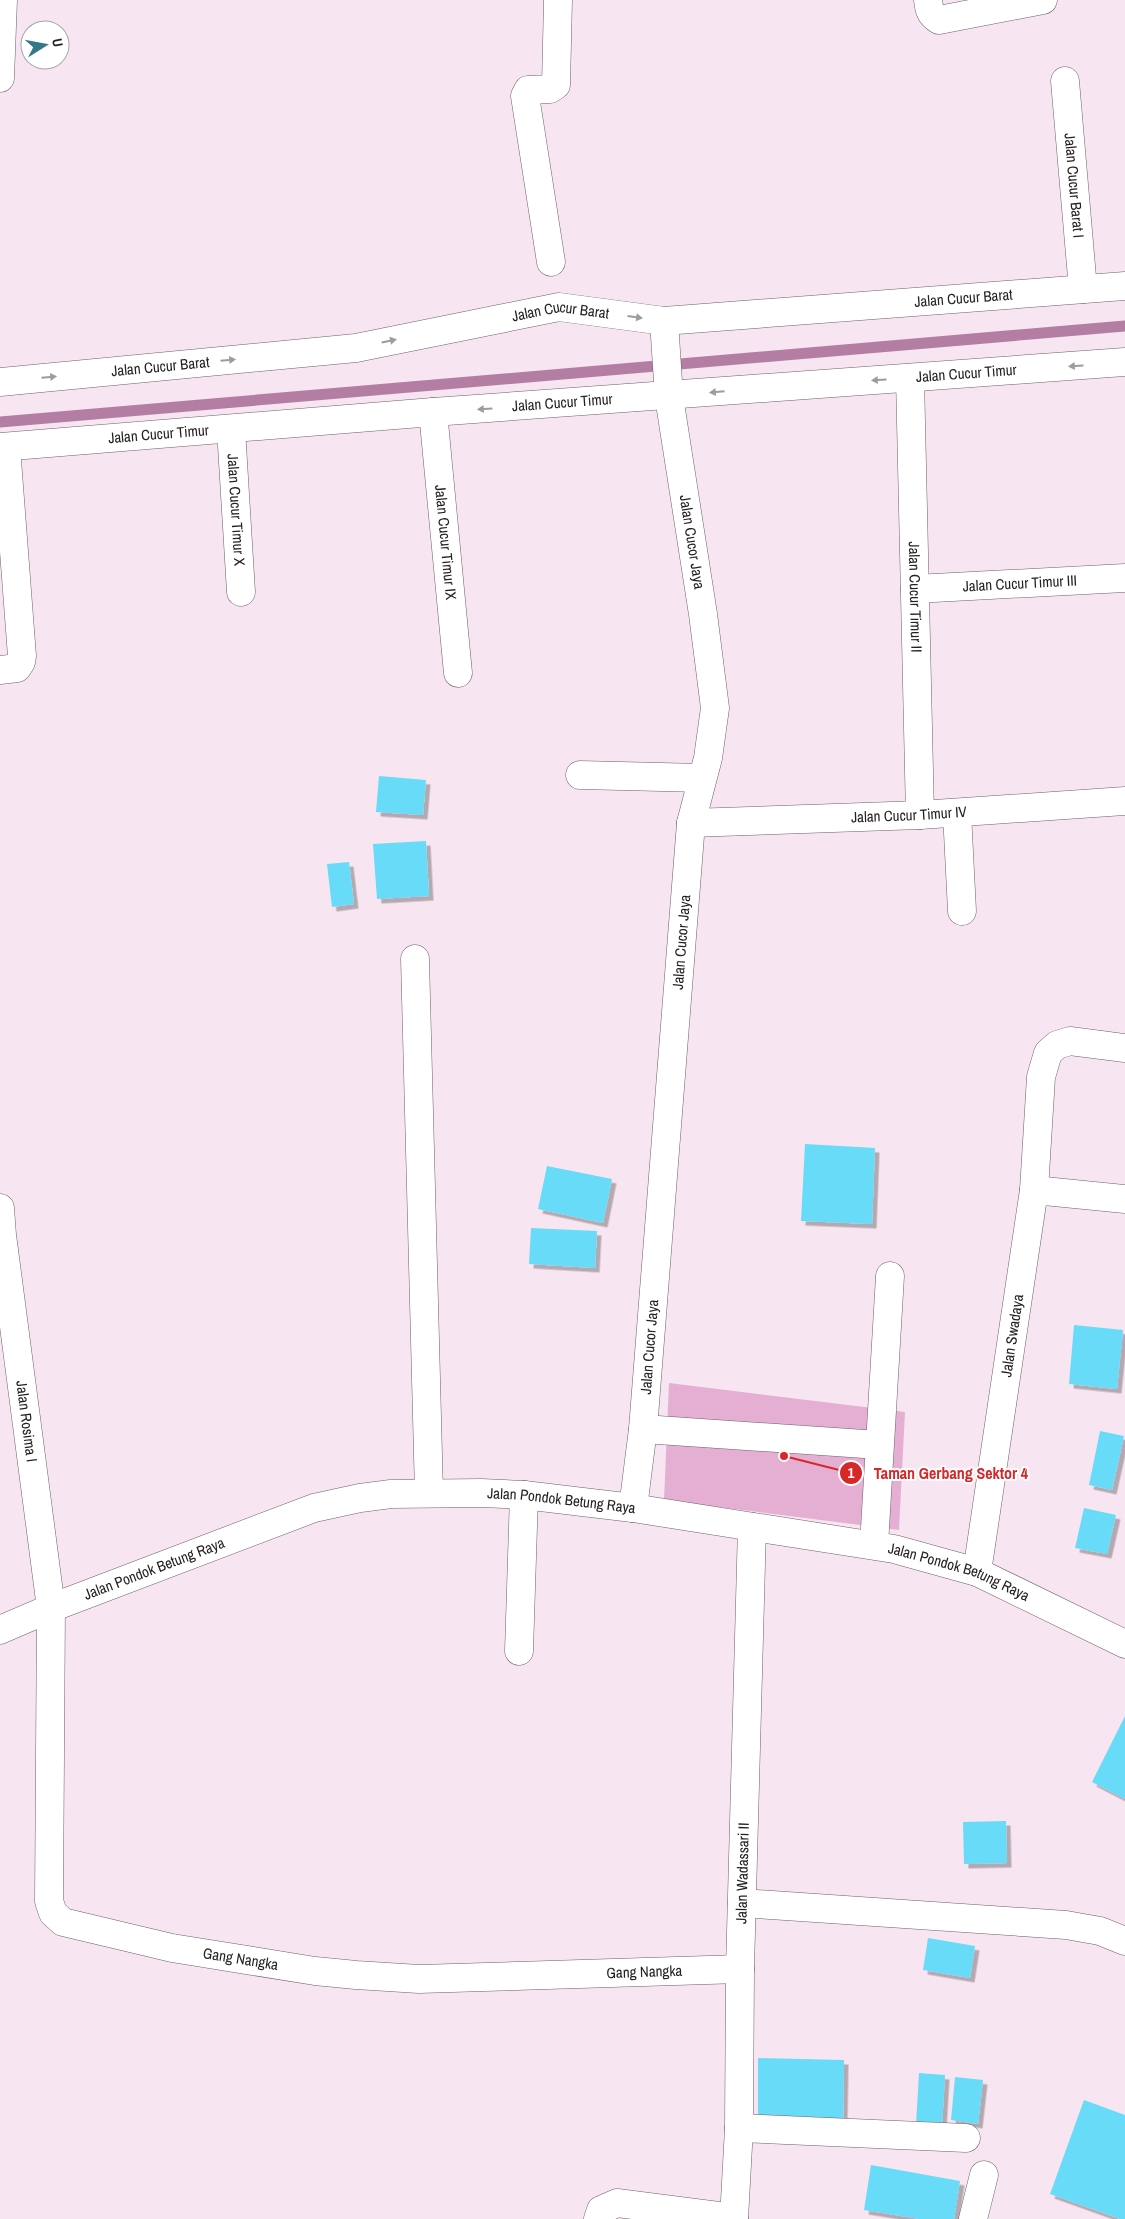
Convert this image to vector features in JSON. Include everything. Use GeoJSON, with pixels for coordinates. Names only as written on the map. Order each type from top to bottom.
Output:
{"type":"FeatureCollection","features":[{"type":"Feature","properties":{"kind":"street"},"geometry":{"type":"LineString","coordinates":[[0,78],[3,0]]}},
{"type":"Feature","properties":{"kind":"street"},"geometry":{"type":"LineString","coordinates":[[552,262],[525,96],[528,90],[550,89],[556,85],[558,0]]}},
{"type":"Feature","properties":{"kind":"street"},"geometry":{"type":"LineString","coordinates":[[928,0],[928,8],[933,17],[939,20],[1043,0]]}},
{"type":"Feature","properties":{"kind":"street","name":"Jalan Cucur Barat I"},"geometry":{"type":"LineString","coordinates":[[1065,81],[1083,289]]}},
{"type":"Feature","properties":{"kind":"street","name":"Jalan Cucur Barat"},"geometry":{"type":"LineString","coordinates":[[0,382],[356,348],[559,307],[664,326],[1125,286]]}},
{"type":"Feature","properties":{"kind":"street","name":"Jalan Cucor Jaya"},"geometry":{"type":"LineString","coordinates":[[634,1508],[643,1429],[691,823],[713,730],[715,708],[702,605],[669,389],[664,326]]}},
{"type":"Feature","properties":{"kind":"street","name":"Jalan Cucur Timur"},"geometry":{"type":"LineString","coordinates":[[3,447],[433,412],[669,389],[910,378],[1125,362]]}},
{"type":"Feature","properties":{"kind":"street","name":"Jalan Cucur Timur II"},"geometry":{"type":"LineString","coordinates":[[910,378],[920,816]]}},
{"type":"Feature","properties":{"kind":"street","name":"Jalan Cucur Timur IX"},"geometry":{"type":"LineString","coordinates":[[433,412],[458,673]]}},
{"type":"Feature","properties":{"kind":"street","name":"Jalan Cucur Timur X"},"geometry":{"type":"LineString","coordinates":[[231,429],[241,592]]}},
{"type":"Feature","properties":{"kind":"street"},"geometry":{"type":"LineString","coordinates":[[0,670],[17,668],[22,662],[3,447]]}},
{"type":"Feature","properties":{"kind":"street","name":"Jalan Cucur Timur III"},"geometry":{"type":"LineString","coordinates":[[915,589],[1125,578]]}},
{"type":"Feature","properties":{"kind":"street"},"geometry":{"type":"LineString","coordinates":[[580,775],[702,778]]}},
{"type":"Feature","properties":{"kind":"street","name":"Jalan Cucur Timur IV"},"geometry":{"type":"LineString","coordinates":[[691,823],[920,816],[1125,801]]}},
{"type":"Feature","properties":{"kind":"street"},"geometry":{"type":"LineString","coordinates":[[957,813],[962,911]]}},
{"type":"Feature","properties":{"kind":"street"},"geometry":{"type":"LineString","coordinates":[[415,959],[429,1493]]}},
{"type":"Feature","properties":{"kind":"street","name":"Jalan Swadaya"},"geometry":{"type":"LineString","coordinates":[[977,1572],[1034,1190],[1041,1078],[1048,1053],[1057,1044],[1070,1041],[1125,1048]]}},
{"type":"Feature","properties":{"kind":"street"},"geometry":{"type":"LineString","coordinates":[[1034,1190],[1125,1199]]}},
{"type":"Feature","properties":{"kind":"street","name":"Jalan Rosima I"},"geometry":{"type":"LineString","coordinates":[[0,1208],[1,1235],[51,1608]]}},
{"type":"Feature","properties":{"kind":"street"},"geometry":{"type":"LineString","coordinates":[[874,1544],[890,1276]]}},
{"type":"Feature","properties":{"kind":"street"},"geometry":{"type":"LineString","coordinates":[[643,1429],[879,1445]]}},
{"type":"Feature","properties":{"kind":"street","name":"Jalan Pondok Betung Raya"},"geometry":{"type":"LineString","coordinates":[[0,1630],[51,1608],[283,1518],[314,1508],[376,1496],[429,1493],[524,1495],[634,1508],[874,1544],[977,1572],[1125,1644]]}},
{"type":"Feature","properties":{"kind":"street"},"geometry":{"type":"LineString","coordinates":[[519,1651],[524,1495]]}},
{"type":"Feature","properties":{"kind":"street","name":"Jalan Wadassari II"},"geometry":{"type":"LineString","coordinates":[[734,2218],[739,2128],[740,1969],[752,1527]]}},
{"type":"Feature","properties":{"kind":"street","name":"Gang Nangka"},"geometry":{"type":"LineString","coordinates":[[51,1608],[49,1905],[53,1913],[63,1922],[172,1948],[315,1971],[356,1975],[419,1979],[740,1969]]}},
{"type":"Feature","properties":{"kind":"street"},"geometry":{"type":"LineString","coordinates":[[742,1903],[1066,1925],[1100,1931],[1125,1941]]}},
{"type":"Feature","properties":{"kind":"street"},"geometry":{"type":"LineString","coordinates":[[739,2128],[966,2138]]}},
{"type":"Feature","properties":{"kind":"street"},"geometry":{"type":"LineString","coordinates":[[973,2219],[984,2175]]}},
{"type":"Feature","properties":{"kind":"street"},"geometry":{"type":"LineString","coordinates":[[598,2219],[601,2210],[617,2203],[734,2218]]}},
{"type":"Feature","properties":{"kind":"shaded area"},"geometry":{"type":"Polygon","coordinates":[[[669,1383],[905,1412],[899,1530],[664,1500],[669,1383]]]}},
{"type":"Feature","properties":{"kind":"building"},"geometry":{"type":"Polygon","coordinates":[[[379,776],[426,780],[423,815],[376,812],[379,776]]]}},
{"type":"Feature","properties":{"kind":"building"},"geometry":{"type":"Polygon","coordinates":[[[426,841],[429,896],[377,899],[373,844],[426,841]]]}},
{"type":"Feature","properties":{"kind":"building"},"geometry":{"type":"Polygon","coordinates":[[[349,862],[354,904],[332,907],[327,864],[349,862]]]}},
{"type":"Feature","properties":{"kind":"building"},"geometry":{"type":"Polygon","coordinates":[[[805,1144],[875,1148],[872,1224],[801,1221],[805,1144]]]}},
{"type":"Feature","properties":{"kind":"building"},"geometry":{"type":"Polygon","coordinates":[[[547,1166],[612,1179],[603,1223],[538,1209],[547,1166]]]}},
{"type":"Feature","properties":{"kind":"building"},"geometry":{"type":"Polygon","coordinates":[[[531,1228],[597,1231],[595,1268],[529,1264],[531,1228]]]}},
{"type":"Feature","properties":{"kind":"building"},"geometry":{"type":"Polygon","coordinates":[[[1074,1325],[1123,1330],[1117,1389],[1069,1384],[1074,1325]]]}},
{"type":"Feature","properties":{"kind":"building"},"geometry":{"type":"Polygon","coordinates":[[[1100,1431],[1124,1436],[1112,1490],[1089,1485],[1100,1431]]]}},
{"type":"Feature","properties":{"kind":"building"},"geometry":{"type":"Polygon","coordinates":[[[1084,1508],[1116,1515],[1107,1554],[1075,1548],[1084,1508]]]}},
{"type":"Feature","properties":{"kind":"building"},"geometry":{"type":"Polygon","coordinates":[[[1125,1716],[1125,1799],[1092,1782],[1125,1716]]]}},
{"type":"Feature","properties":{"kind":"building"},"geometry":{"type":"Polygon","coordinates":[[[1006,1821],[1007,1863],[964,1864],[963,1822],[1006,1821]]]}},
{"type":"Feature","properties":{"kind":"building"},"geometry":{"type":"Polygon","coordinates":[[[928,1938],[975,1946],[970,1978],[923,1970],[928,1938]]]}},
{"type":"Feature","properties":{"kind":"building"},"geometry":{"type":"Polygon","coordinates":[[[758,2058],[844,2060],[843,2122],[758,2121],[758,2058]]]}},
{"type":"Feature","properties":{"kind":"building"},"geometry":{"type":"Polygon","coordinates":[[[919,2073],[945,2075],[942,2126],[916,2125],[919,2073]]]}},
{"type":"Feature","properties":{"kind":"building"},"geometry":{"type":"Polygon","coordinates":[[[955,2077],[983,2080],[978,2124],[951,2120],[955,2077]]]}},
{"type":"Feature","properties":{"kind":"building"},"geometry":{"type":"Polygon","coordinates":[[[1084,2100],[1125,2115],[1125,2219],[1120,2219],[1050,2194],[1084,2100]]]}},
{"type":"Feature","properties":{"kind":"building"},"geometry":{"type":"Polygon","coordinates":[[[871,2165],[960,2181],[954,2219],[920,2219],[864,2210],[871,2165]]]}},
{"type":"Feature","properties":{"kind":"waterway"},"geometry":{"type":"LineString","coordinates":[[0,422],[1125,326]]}},
{"type":"Feature","properties":{"kind":"place","name":"Taman Gerbang Sektor 4"},"geometry":{"type":"Point","coordinates":[784,1456]}}]}
